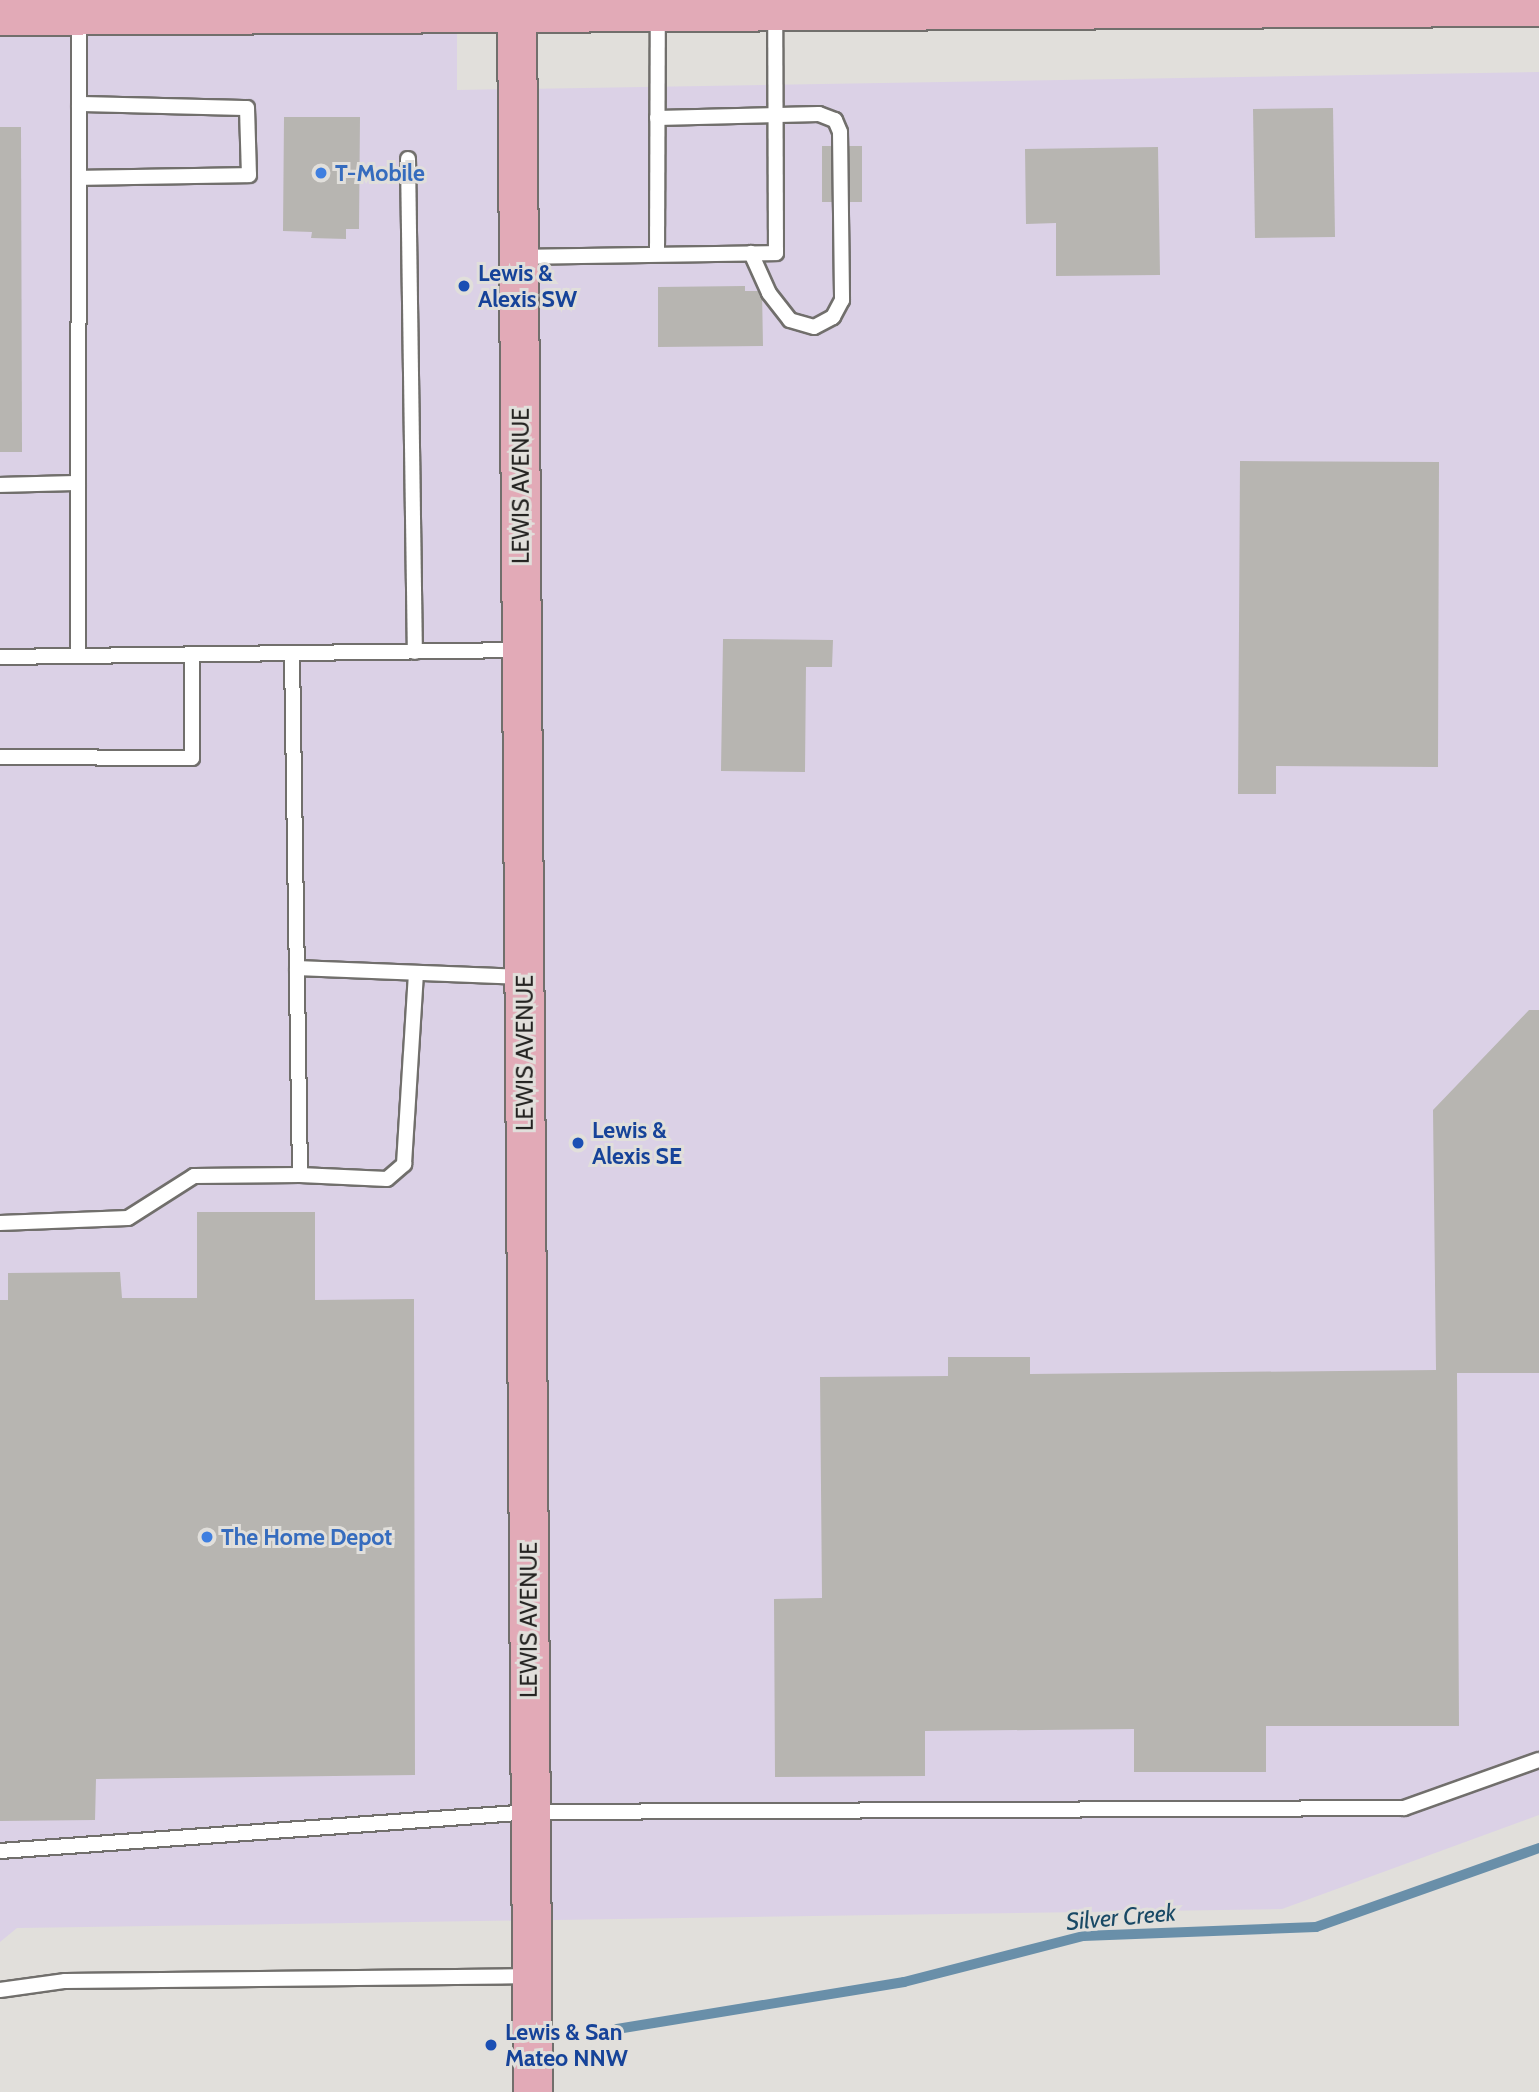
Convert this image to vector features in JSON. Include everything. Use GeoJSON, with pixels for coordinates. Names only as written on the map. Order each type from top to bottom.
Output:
{"type":"FeatureCollection","features":[{"type":"Feature","properties":{"kind":"main road"},"geometry":{"type":"LineString","coordinates":[[0,16],[79,15],[191,7],[517,13],[1531,5]]}},
{"type":"Feature","properties":{"kind":"main road","name":"LEWIS AVENUE"},"geometry":{"type":"LineString","coordinates":[[517,13],[533,2092]]}},
{"type":"Feature","properties":{"kind":"lane"},"geometry":{"type":"LineString","coordinates":[[657,254],[658,12]]}},
{"type":"Feature","properties":{"kind":"lane"},"geometry":{"type":"LineString","coordinates":[[519,257],[776,253],[775,12]]}},
{"type":"Feature","properties":{"kind":"lane"},"geometry":{"type":"LineString","coordinates":[[78,656],[79,15]]}},
{"type":"Feature","properties":{"kind":"lane"},"geometry":{"type":"LineString","coordinates":[[79,104],[247,108],[249,175],[79,178]]}},
{"type":"Feature","properties":{"kind":"lane"},"geometry":{"type":"LineString","coordinates":[[657,118],[819,114],[835,120],[839,132],[842,300],[833,317],[814,327],[790,320],[769,293],[751,253]]}},
{"type":"Feature","properties":{"kind":"lane"},"geometry":{"type":"LineString","coordinates":[[408,159],[415,652]]}},
{"type":"Feature","properties":{"kind":"lane"},"geometry":{"type":"LineString","coordinates":[[0,485],[78,483]]}},
{"type":"Feature","properties":{"kind":"lane"},"geometry":{"type":"LineString","coordinates":[[0,657],[522,650]]}},
{"type":"Feature","properties":{"kind":"lane"},"geometry":{"type":"LineString","coordinates":[[292,653],[300,1175]]}},
{"type":"Feature","properties":{"kind":"lane"},"geometry":{"type":"LineString","coordinates":[[0,757],[192,758],[192,654]]}},
{"type":"Feature","properties":{"kind":"lane"},"geometry":{"type":"LineString","coordinates":[[297,968],[524,977]]}},
{"type":"Feature","properties":{"kind":"lane"},"geometry":{"type":"LineString","coordinates":[[0,1223],[128,1218],[194,1176],[300,1175],[387,1179],[404,1164],[416,972]]}},
{"type":"Feature","properties":{"kind":"lane"},"geometry":{"type":"LineString","coordinates":[[0,1851],[531,1812],[1405,1808],[1539,1760]]}},
{"type":"Feature","properties":{"kind":"lane"},"geometry":{"type":"LineString","coordinates":[[0,1990],[65,1982],[532,1976]]}},
{"type":"Feature","properties":{"kind":"shaded area"},"geometry":{"type":"Polygon","coordinates":[[[0,0],[457,0],[457,90],[1539,72],[1539,1815],[1282,1909],[17,1928],[0,1942],[0,0]]]}},
{"type":"Feature","properties":{"kind":"building"},"geometry":{"type":"Polygon","coordinates":[[[1333,108],[1335,237],[1255,238],[1253,109],[1333,108]]]}},
{"type":"Feature","properties":{"kind":"building","name":"T-Mobile"},"geometry":{"type":"Polygon","coordinates":[[[284,117],[360,117],[359,229],[346,229],[346,239],[311,238],[312,232],[283,231],[284,117]]]}},
{"type":"Feature","properties":{"kind":"building"},"geometry":{"type":"Polygon","coordinates":[[[0,127],[21,127],[22,452],[0,452],[0,127]]]}},
{"type":"Feature","properties":{"kind":"building"},"geometry":{"type":"Polygon","coordinates":[[[822,146],[862,146],[862,202],[822,202],[822,146]]]}},
{"type":"Feature","properties":{"kind":"building"},"geometry":{"type":"Polygon","coordinates":[[[1158,147],[1160,275],[1056,276],[1056,223],[1026,224],[1025,149],[1158,147]]]}},
{"type":"Feature","properties":{"kind":"building"},"geometry":{"type":"Polygon","coordinates":[[[745,286],[745,291],[762,291],[763,346],[658,347],[658,287],[745,286]]]}},
{"type":"Feature","properties":{"kind":"building"},"geometry":{"type":"Polygon","coordinates":[[[1240,461],[1439,462],[1438,767],[1276,766],[1276,794],[1238,794],[1240,461]]]}},
{"type":"Feature","properties":{"kind":"building"},"geometry":{"type":"Polygon","coordinates":[[[723,639],[833,640],[832,667],[806,667],[805,772],[721,771],[723,639]]]}},
{"type":"Feature","properties":{"kind":"building"},"geometry":{"type":"Polygon","coordinates":[[[1529,1010],[1539,1010],[1539,1373],[1457,1373],[1459,1726],[1266,1726],[1266,1772],[1134,1772],[1134,1729],[925,1731],[925,1776],[775,1777],[774,1599],[822,1598],[820,1377],[948,1376],[948,1357],[1030,1357],[1030,1374],[1436,1370],[1433,1110],[1529,1010]]]}},
{"type":"Feature","properties":{"kind":"building","name":"The Home Depot"},"geometry":{"type":"Polygon","coordinates":[[[197,1212],[315,1212],[315,1300],[414,1299],[415,1775],[96,1779],[95,1820],[0,1821],[0,1300],[8,1300],[8,1273],[120,1272],[122,1298],[197,1298],[197,1212]]]}},
{"type":"Feature","properties":{"kind":"waterway","name":"Silver Creek"},"geometry":{"type":"LineString","coordinates":[[617,2029],[904,1982],[1083,1936],[1316,1927],[1539,1848]]}},
{"type":"Feature","properties":{"kind":"place","name":"T-Mobile"},"geometry":{"type":"Point","coordinates":[321,173]}},
{"type":"Feature","properties":{"kind":"place","name":"Lewis & Alexis SW"},"geometry":{"type":"Point","coordinates":[464,286]}},
{"type":"Feature","properties":{"kind":"place","name":"Lewis & Alexis SE"},"geometry":{"type":"Point","coordinates":[578,1143]}},
{"type":"Feature","properties":{"kind":"place","name":"The Home Depot"},"geometry":{"type":"Point","coordinates":[207,1537]}},
{"type":"Feature","properties":{"kind":"place","name":"Lewis & San Mateo NNW"},"geometry":{"type":"Point","coordinates":[491,2045]}}]}
